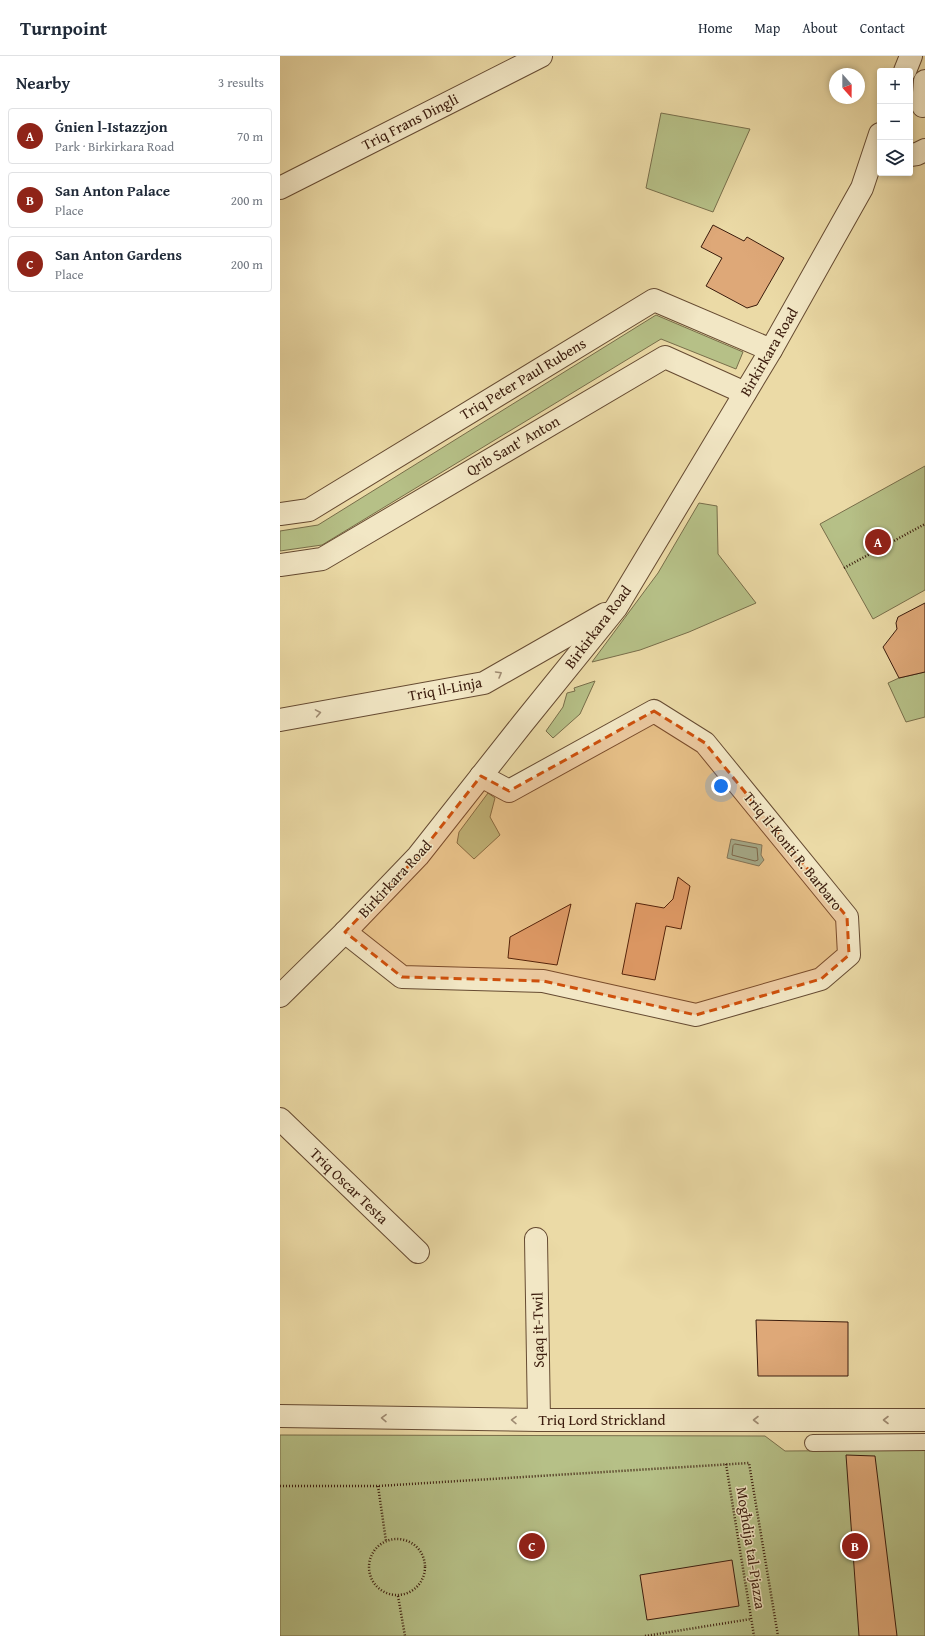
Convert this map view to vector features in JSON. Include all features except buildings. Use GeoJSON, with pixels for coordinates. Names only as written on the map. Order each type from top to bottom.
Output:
{"type":"FeatureCollection","features":[{"type":"Feature","properties":{"kind":"street","name":"Triq Frans Dingli"},"geometry":{"type":"LineString","coordinates":[[280,188],[541,56]]}},
{"type":"Feature","properties":{"kind":"street"},"geometry":{"type":"LineString","coordinates":[[906,68],[911,56]]}},
{"type":"Feature","properties":{"kind":"street"},"geometry":{"type":"LineString","coordinates":[[919,105],[925,81]]}},
{"type":"Feature","properties":{"kind":"street","name":"Birkirkara Road"},"geometry":{"type":"LineString","coordinates":[[280,996],[345,932],[418,856],[616,608],[771,350],[862,188],[878,140]]}},
{"type":"Feature","properties":{"kind":"street","name":"Birkirkara Road"},"geometry":{"type":"LineString","coordinates":[[862,188],[877,174]]}},
{"type":"Feature","properties":{"kind":"street","name":"Triq Peter Paul Rubens"},"geometry":{"type":"LineString","coordinates":[[280,514],[308,510],[654,300],[771,350]]}},
{"type":"Feature","properties":{"kind":"street","name":"Qrib Sant' Anton"},"geometry":{"type":"LineString","coordinates":[[280,565],[322,559],[665,357],[745,393]]}},
{"type":"Feature","properties":{"kind":"street","name":"Triq il-Linja"},"geometry":{"type":"LineString","coordinates":[[280,720],[484,683],[616,608]]}},
{"type":"Feature","properties":{"kind":"street","name":"Triq il-Konti R. Barbaro"},"geometry":{"type":"LineString","coordinates":[[345,932],[402,977],[543,981],[696,1015],[820,979],[849,955],[847,917],[705,743],[654,711],[509,791],[481,776]]}},
{"type":"Feature","properties":{"kind":"street","name":"Triq Oscar Testa"},"geometry":{"type":"LineString","coordinates":[[280,1120],[418,1252]]}},
{"type":"Feature","properties":{"kind":"street","name":"Sqaq it-Twil"},"geometry":{"type":"LineString","coordinates":[[536,1239],[539,1420]]}},
{"type":"Feature","properties":{"kind":"street","name":"Triq Lord Strickland"},"geometry":{"type":"LineString","coordinates":[[280,1416],[539,1420],[925,1420]]}},
{"type":"Feature","properties":{"kind":"lane"},"geometry":{"type":"LineString","coordinates":[[813,1443],[925,1442]]}},
{"type":"Feature","properties":{"kind":"path"},"geometry":{"type":"LineString","coordinates":[[844,568],[925,524]]}},
{"type":"Feature","properties":{"kind":"path"},"geometry":{"type":"LineString","coordinates":[[280,1486],[378,1486],[749,1463],[778,1636]]}},
{"type":"Feature","properties":{"kind":"path","name":"Mogħdija tal-Pjazza"},"geometry":{"type":"LineString","coordinates":[[726,1464],[754,1636]]}},
{"type":"Feature","properties":{"kind":"path"},"geometry":{"type":"LineString","coordinates":[[378,1486],[386,1541]]}},
{"type":"Feature","properties":{"kind":"path"},"geometry":{"type":"LineString","coordinates":[[395,1539],[408,1541],[416,1546],[423,1556],[425,1566],[424,1576],[416,1588],[408,1594],[398,1596],[382,1592],[374,1585],[369,1574],[368,1569],[370,1556],[376,1548],[386,1541],[395,1539]]}},
{"type":"Feature","properties":{"kind":"path"},"geometry":{"type":"LineString","coordinates":[[398,1596],[405,1636]]}},
{"type":"Feature","properties":{"kind":"path"},"geometry":{"type":"LineString","coordinates":[[645,1636],[751,1619]]}},
{"type":"Feature","properties":{"kind":"highlighted area"},"geometry":{"type":"Polygon","coordinates":[[[654,711],[705,743],[847,917],[849,955],[821,979],[696,1015],[543,981],[402,977],[345,932],[418,856],[481,776],[509,791],[654,711]]]}},
{"type":"Feature","properties":{"kind":"shaded area"},"geometry":{"type":"Polygon","coordinates":[[[661,113],[750,129],[713,212],[646,188],[661,113]]]}},
{"type":"Feature","properties":{"kind":"shaded area"},"geometry":{"type":"Polygon","coordinates":[[[656,315],[743,352],[736,369],[661,339],[322,545],[280,551],[280,531],[318,525],[656,315]]]}},
{"type":"Feature","properties":{"kind":"shaded area"},"geometry":{"type":"Polygon","coordinates":[[[925,466],[925,590],[873,619],[820,524],[925,466]]]}},
{"type":"Feature","properties":{"kind":"shaded area"},"geometry":{"type":"Polygon","coordinates":[[[699,503],[717,506],[718,554],[756,603],[689,632],[640,650],[592,662],[658,573],[699,503]]]}},
{"type":"Feature","properties":{"kind":"shaded area"},"geometry":{"type":"Polygon","coordinates":[[[925,672],[925,717],[906,722],[888,683],[899,678],[925,672]]]}},
{"type":"Feature","properties":{"kind":"shaded area"},"geometry":{"type":"Polygon","coordinates":[[[595,681],[580,714],[553,738],[546,731],[563,707],[567,693],[575,691],[574,688],[595,681]]]}},
{"type":"Feature","properties":{"kind":"shaded area"},"geometry":{"type":"Polygon","coordinates":[[[488,793],[495,798],[490,817],[500,835],[474,859],[457,843],[459,832],[488,793]]]}},
{"type":"Feature","properties":{"kind":"shaded area"},"geometry":{"type":"Polygon","coordinates":[[[280,1435],[765,1436],[785,1451],[925,1450],[925,1636],[280,1636],[280,1435]]]}},
{"type":"Feature","properties":{"kind":"water"},"geometry":{"type":"Polygon","coordinates":[[[731,839],[762,845],[761,855],[764,860],[759,866],[727,858],[731,839]]]}},
{"type":"Feature","properties":{"kind":"place","name":"Ġnien l-Istazzjon"},"geometry":{"type":"Point","coordinates":[878,542]}},
{"type":"Feature","properties":{"kind":"place","name":"San Anton Gardens"},"geometry":{"type":"Point","coordinates":[532,1546]}},
{"type":"Feature","properties":{"kind":"place","name":"San Anton Palace"},"geometry":{"type":"Point","coordinates":[855,1546]}}]}
